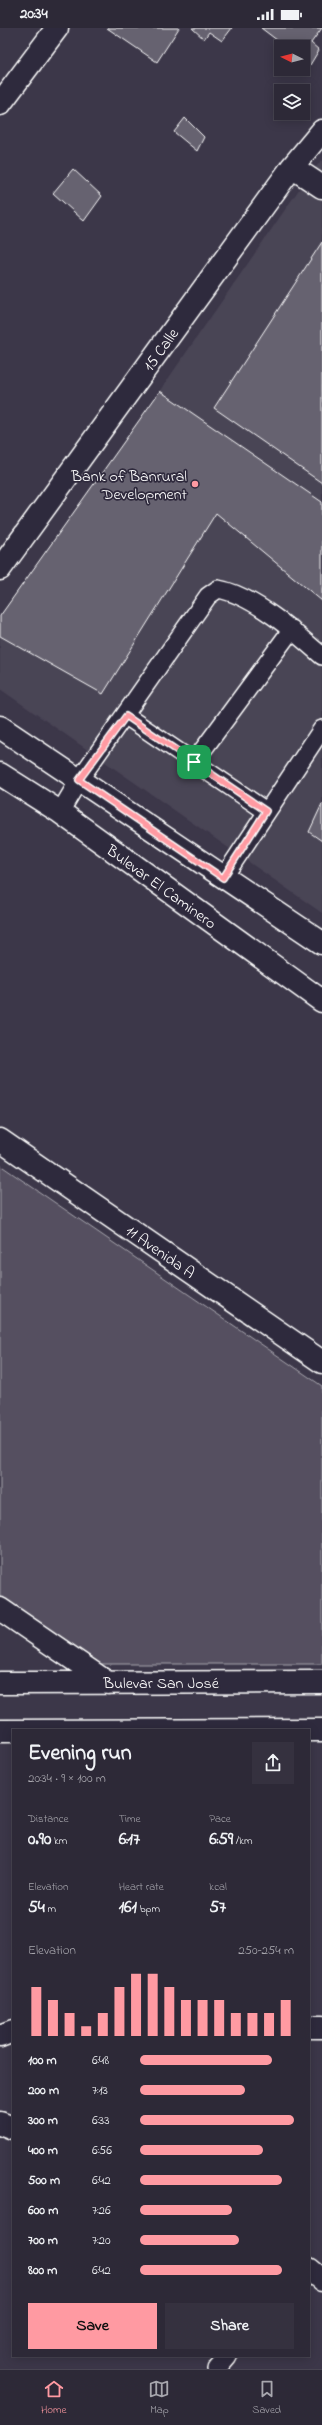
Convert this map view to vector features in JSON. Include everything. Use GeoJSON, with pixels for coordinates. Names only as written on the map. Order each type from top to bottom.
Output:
{"type":"FeatureCollection","features":[{"type":"Feature","properties":{"kind":"street"},"geometry":{"type":"LineString","coordinates":[[0,104],[58,28]]}},
{"type":"Feature","properties":{"kind":"street","name":"15 Calle"},"geometry":{"type":"LineString","coordinates":[[0,568],[292,167],[322,132]]}},
{"type":"Feature","properties":{"kind":"street"},"geometry":{"type":"LineString","coordinates":[[292,167],[322,186]]}},
{"type":"Feature","properties":{"kind":"street"},"geometry":{"type":"LineString","coordinates":[[0,727],[322,943]]}},
{"type":"Feature","properties":{"kind":"street","name":"Bulevar El Caminero"},"geometry":{"type":"LineString","coordinates":[[0,774],[60,812],[322,1001]]}},
{"type":"Feature","properties":{"kind":"street","name":"11 Avenida A"},"geometry":{"type":"LineString","coordinates":[[0,1140],[322,1362]]}},
{"type":"Feature","properties":{"kind":"street"},"geometry":{"type":"LineString","coordinates":[[0,1609],[108,1683]]}},
{"type":"Feature","properties":{"kind":"street","name":"Bulevar San José"},"geometry":{"type":"LineString","coordinates":[[0,1683],[322,1682]]}},
{"type":"Feature","properties":{"kind":"street"},"geometry":{"type":"LineString","coordinates":[[0,1730],[12,1730]]}},
{"type":"Feature","properties":{"kind":"street"},"geometry":{"type":"LineString","coordinates":[[310,1730],[322,1730]]}},
{"type":"Feature","properties":{"kind":"street"},"geometry":{"type":"LineString","coordinates":[[310,2027],[322,2027]]}},
{"type":"Feature","properties":{"kind":"street"},"geometry":{"type":"LineString","coordinates":[[0,2036],[12,2031]]}},
{"type":"Feature","properties":{"kind":"street"},"geometry":{"type":"LineString","coordinates":[[0,2123],[12,2128]]}},
{"type":"Feature","properties":{"kind":"street"},"geometry":{"type":"LineString","coordinates":[[310,2270],[322,2280]]}},
{"type":"Feature","properties":{"kind":"lane"},"geometry":{"type":"LineString","coordinates":[[60,812],[79,780],[126,716],[208,596],[218,589],[233,591],[292,629],[322,656]]}},
{"type":"Feature","properties":{"kind":"lane"},"geometry":{"type":"LineString","coordinates":[[194,762],[292,629]]}},
{"type":"Feature","properties":{"kind":"lane"},"geometry":{"type":"LineString","coordinates":[[126,716],[266,811]]}},
{"type":"Feature","properties":{"kind":"lane"},"geometry":{"type":"LineString","coordinates":[[223,878],[266,811],[322,729]]}},
{"type":"Feature","properties":{"kind":"lane"},"geometry":{"type":"LineString","coordinates":[[217,2369],[227,2357]]}},
{"type":"Feature","properties":{"kind":"shaded area"},"geometry":{"type":"Polygon","coordinates":[[[322,160],[322,913],[0,689],[0,622],[309,175],[322,160]]]}},
{"type":"Feature","properties":{"kind":"shaded area"},"geometry":{"type":"Polygon","coordinates":[[[0,1165],[322,1386],[322,1664],[60,1664],[0,1623],[0,1165]]]}},
{"type":"Feature","properties":{"kind":"building"},"geometry":{"type":"Polygon","coordinates":[[[107,28],[179,28],[157,62],[107,28]]]}},
{"type":"Feature","properties":{"kind":"building"},"geometry":{"type":"Polygon","coordinates":[[[192,28],[232,28],[222,41],[209,32],[204,39],[192,28]]]}},
{"type":"Feature","properties":{"kind":"building"},"geometry":{"type":"Polygon","coordinates":[[[261,28],[322,28],[311,43],[319,50],[310,65],[310,40],[277,40],[261,28]]]}},
{"type":"Feature","properties":{"kind":"building"},"geometry":{"type":"Polygon","coordinates":[[[185,118],[204,137],[197,151],[174,132],[185,118]]]}},
{"type":"Feature","properties":{"kind":"building"},"geometry":{"type":"Polygon","coordinates":[[[73,169],[102,196],[84,221],[53,193],[73,169]]]}},
{"type":"Feature","properties":{"kind":"building"},"geometry":{"type":"Polygon","coordinates":[[[322,242],[322,483],[214,408],[322,242]]]}},
{"type":"Feature","properties":{"kind":"building"},"geometry":{"type":"Polygon","coordinates":[[[160,391],[322,502],[322,601],[216,513],[103,694],[0,636],[0,616],[160,391]]]}},
{"type":"Feature","properties":{"kind":"building"},"geometry":{"type":"Polygon","coordinates":[[[322,804],[322,841],[309,832],[322,804]]]}},
{"type":"Feature","properties":{"kind":"place","name":"Bank of Banrural Development"},"geometry":{"type":"Point","coordinates":[195,484]}},
{"type":"Feature","properties":{"kind":"route"},"geometry":{"type":"LineString","coordinates":[[126,716],[194,762],[266,811],[223,878],[79,780],[126,716]]}}]}
